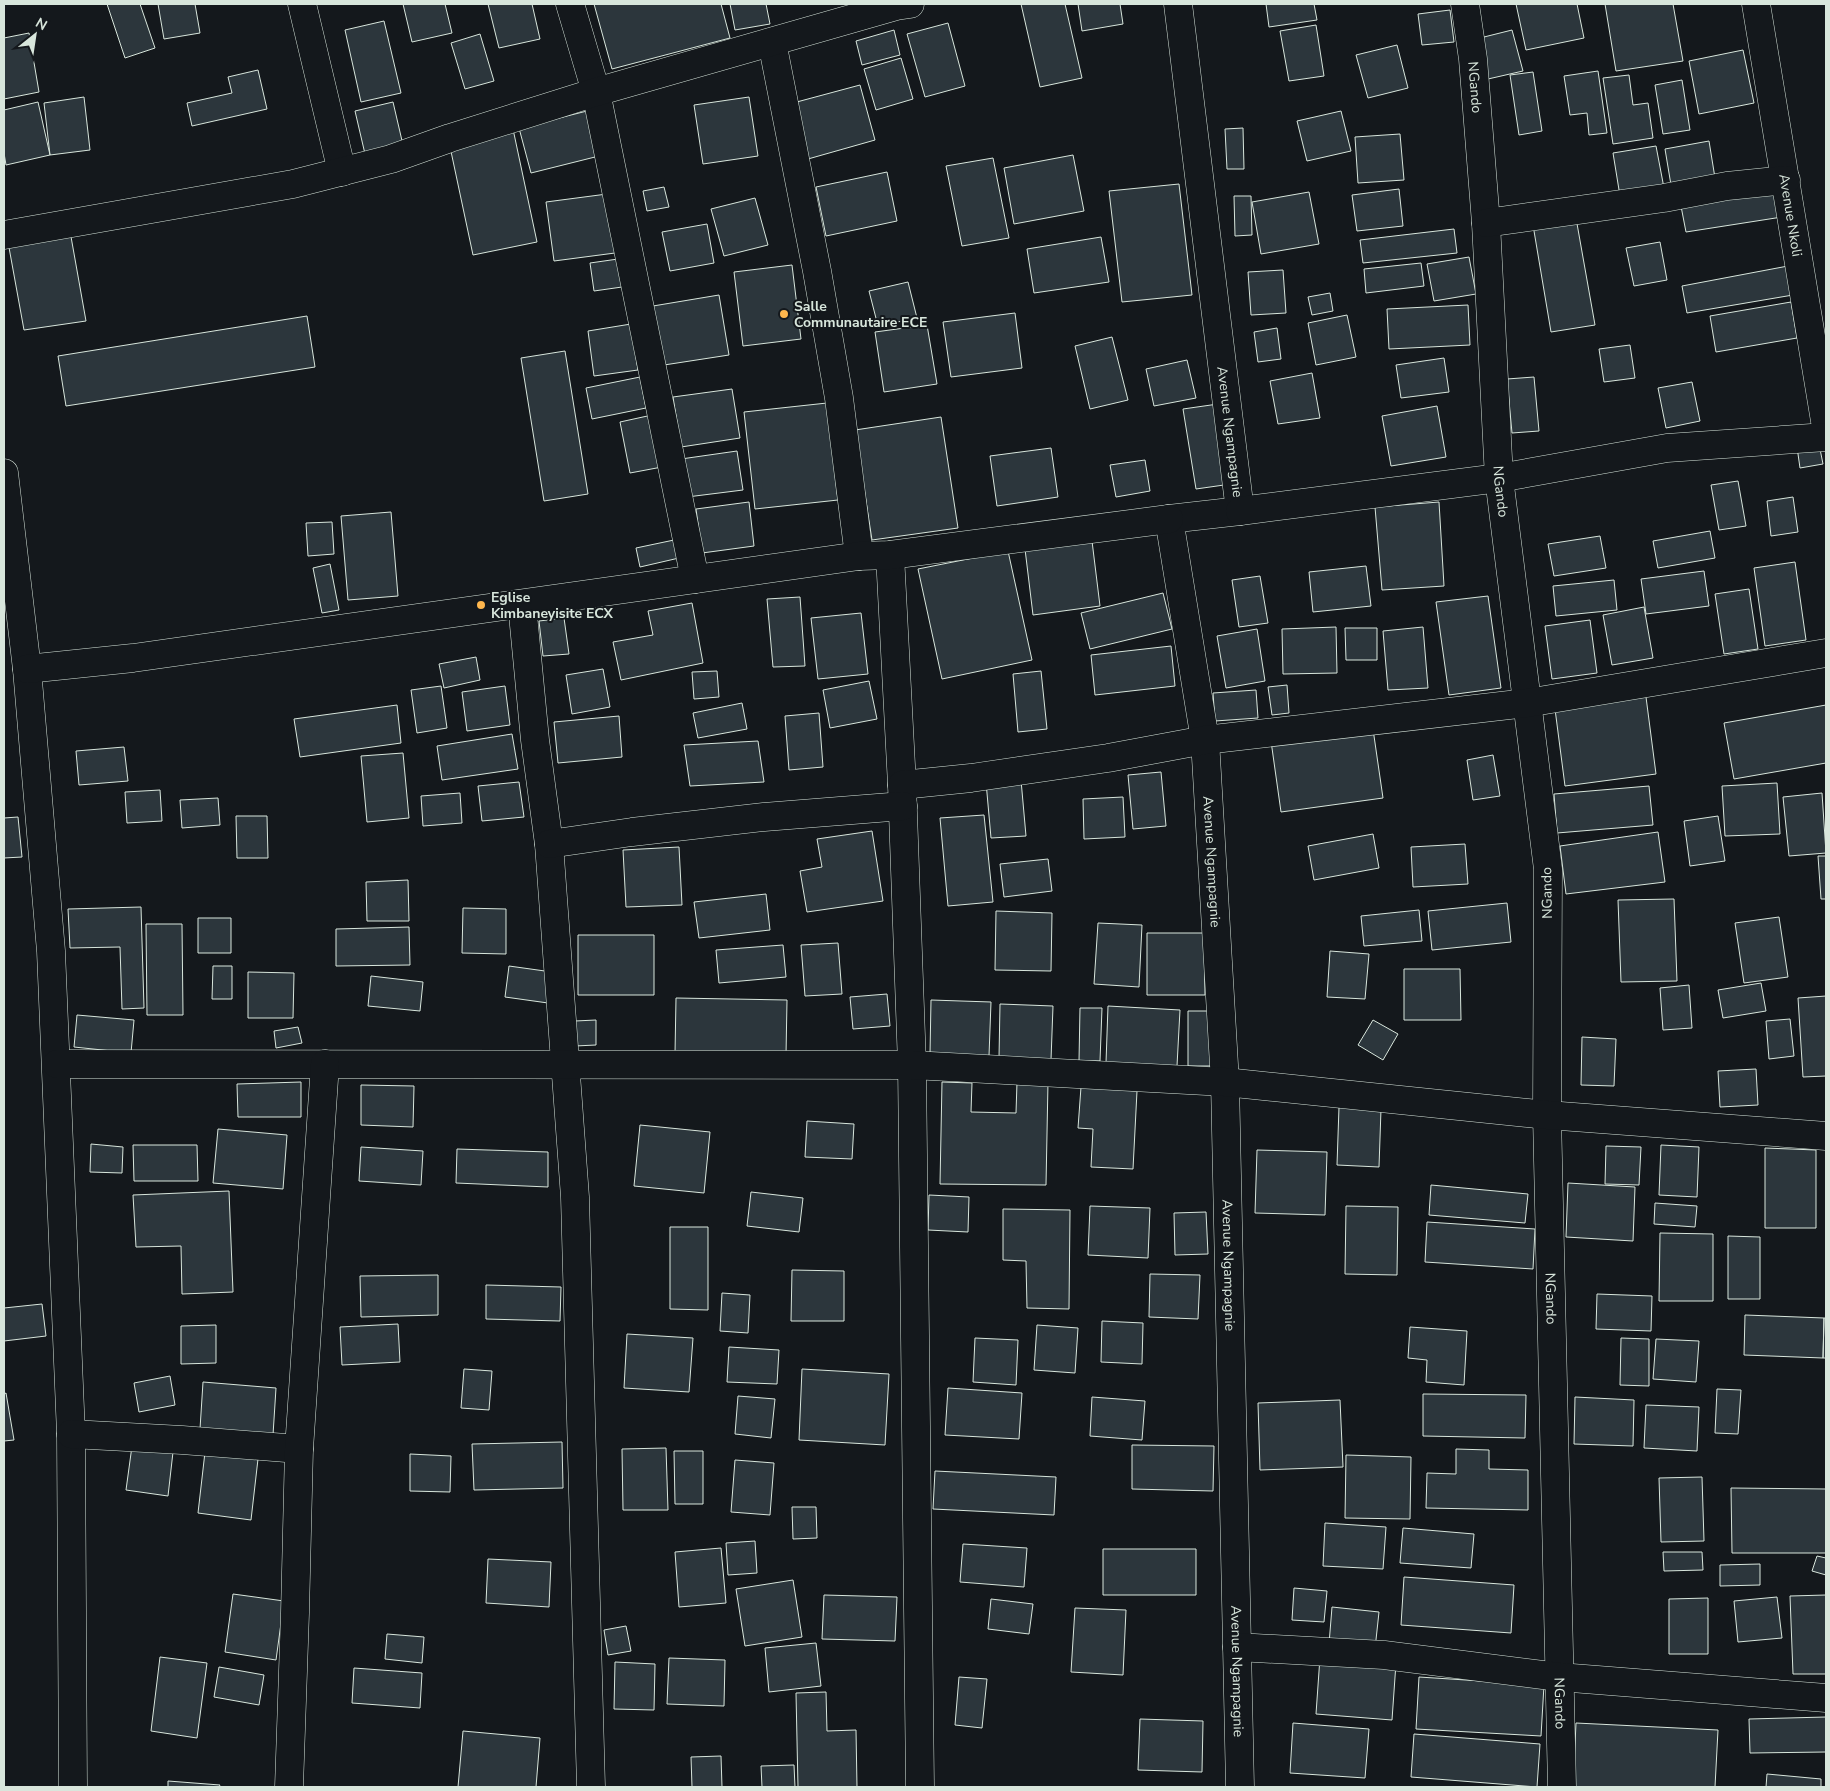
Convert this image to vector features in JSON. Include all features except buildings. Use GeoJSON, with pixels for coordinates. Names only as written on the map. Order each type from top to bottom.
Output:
{"type":"FeatureCollection","features":[{"type":"Feature","properties":{"kind":"street"},"geometry":{"type":"LineString","coordinates":[[302,4],[342,172]]}},
{"type":"Feature","properties":{"kind":"street"},"geometry":{"type":"LineString","coordinates":[[570,4],[596,92],[695,579]]}},
{"type":"Feature","properties":{"kind":"street","name":"Avenue Ngampagnie"},"geometry":{"type":"LineString","coordinates":[[1178,4],[1240,511],[1169,519],[1205,740],[1225,1082],[1240,1787]]}},
{"type":"Feature","properties":{"kind":"street","name":"NGando"},"geometry":{"type":"LineString","coordinates":[[1465,4],[1473,59],[1486,223],[1499,478],[1548,869],[1547,1115],[1562,1787]]}},
{"type":"Feature","properties":{"kind":"street","name":"Avenue Nkoli"},"geometry":{"type":"LineString","coordinates":[[1756,4],[1826,427]]}},
{"type":"Feature","properties":{"kind":"street"},"geometry":{"type":"LineString","coordinates":[[4,235],[294,184],[342,172],[391,159],[450,138],[596,92],[900,5]]}},
{"type":"Feature","properties":{"kind":"street"},"geometry":{"type":"LineString","coordinates":[[772,42],[838,388],[859,556]]}},
{"type":"Feature","properties":{"kind":"street"},"geometry":{"type":"LineString","coordinates":[[1486,223],[1664,198],[1727,186],[1786,180]]}},
{"type":"Feature","properties":{"kind":"street"},"geometry":{"type":"LineString","coordinates":[[1240,511],[1499,478],[1667,448],[1826,437]]}},
{"type":"Feature","properties":{"kind":"street"},"geometry":{"type":"LineString","coordinates":[[4,473],[27,669],[52,951],[71,1434],[73,1787]]}},
{"type":"Feature","properties":{"kind":"street"},"geometry":{"type":"LineString","coordinates":[[27,669],[133,658],[859,556],[890,554],[1169,519]]}},
{"type":"Feature","properties":{"kind":"street"},"geometry":{"type":"LineString","coordinates":[[890,554],[903,796],[912,1065],[920,1787]]}},
{"type":"Feature","properties":{"kind":"street"},"geometry":{"type":"LineString","coordinates":[[522,604],[535,740],[549,844],[575,1197],[592,1787]]}},
{"type":"Feature","properties":{"kind":"street"},"geometry":{"type":"LineString","coordinates":[[549,844],[632,832],[764,817],[903,796],[971,778],[1108,758],[1205,740],[1527,703],[1826,653]]}},
{"type":"Feature","properties":{"kind":"street"},"geometry":{"type":"LineString","coordinates":[[57,1064],[912,1065],[1225,1082],[1547,1115],[1826,1136]]}},
{"type":"Feature","properties":{"kind":"street"},"geometry":{"type":"LineString","coordinates":[[289,1787],[299,1449],[325,1064]]}},
{"type":"Feature","properties":{"kind":"street"},"geometry":{"type":"LineString","coordinates":[[71,1434],[299,1449]]}},
{"type":"Feature","properties":{"kind":"street"},"geometry":{"type":"LineString","coordinates":[[1237,1647],[1384,1655],[1559,1676],[1826,1698]]}},
{"type":"Feature","properties":{"kind":"place","name":"Salle Communautaire ECE"},"geometry":{"type":"Point","coordinates":[784,314]}},
{"type":"Feature","properties":{"kind":"place","name":"Eglise Kimbaneyisite ECX"},"geometry":{"type":"Point","coordinates":[481,605]}}]}
